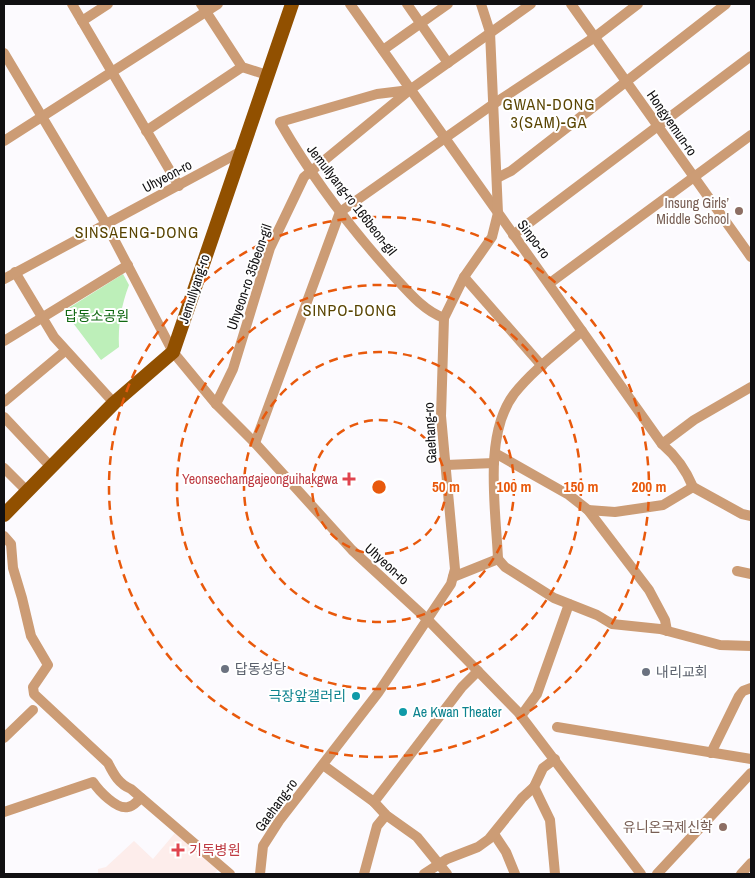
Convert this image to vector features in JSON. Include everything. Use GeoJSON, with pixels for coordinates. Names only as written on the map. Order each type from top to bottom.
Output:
{"type":"FeatureCollection","features":[{"type":"Feature","properties":{"kind":"main road","name":"Jemullyang-ro"},"geometry":{"type":"LineString","coordinates":[[173,352],[292,4]]}},
{"type":"Feature","properties":{"kind":"main road"},"geometry":{"type":"LineString","coordinates":[[4,515],[114,403],[173,352]]}},
{"type":"Feature","properties":{"kind":"street"},"geometry":{"type":"LineString","coordinates":[[72,4],[179,186]]}},
{"type":"Feature","properties":{"kind":"street"},"geometry":{"type":"LineString","coordinates":[[82,21],[108,4]]}},
{"type":"Feature","properties":{"kind":"street"},"geometry":{"type":"LineString","coordinates":[[4,141],[112,72],[204,8],[218,4]]}},
{"type":"Feature","properties":{"kind":"street","name":"Sinpo-ro"},"geometry":{"type":"LineString","coordinates":[[352,4],[446,136],[513,235],[550,282],[582,331],[662,444],[687,473],[693,487]]}},
{"type":"Feature","properties":{"kind":"street"},"geometry":{"type":"LineString","coordinates":[[407,4],[448,63]]}},
{"type":"Feature","properties":{"kind":"street"},"geometry":{"type":"LineString","coordinates":[[383,50],[448,4]]}},
{"type":"Feature","properties":{"kind":"street","name":"Gaehang-ro"},"geometry":{"type":"LineString","coordinates":[[260,874],[263,846],[279,821],[378,693],[428,620],[451,584],[453,577],[455,569],[441,416],[444,318],[464,277],[492,237],[498,213],[490,32],[481,4]]}},
{"type":"Feature","properties":{"kind":"street","name":"Uhyeon-ro 35beon-gil"},"geometry":{"type":"LineString","coordinates":[[216,404],[233,369],[276,233],[298,188],[310,172],[411,89],[531,4]]}},
{"type":"Feature","properties":{"kind":"street","name":"Hongyemun-ro"},"geometry":{"type":"LineString","coordinates":[[572,4],[657,127],[751,257]]}},
{"type":"Feature","properties":{"kind":"street"},"geometry":{"type":"LineString","coordinates":[[255,443],[340,212],[446,136],[595,37],[638,4]]}},
{"type":"Feature","properties":{"kind":"street"},"geometry":{"type":"LineString","coordinates":[[497,178],[511,171],[726,4]]}},
{"type":"Feature","properties":{"kind":"street"},"geometry":{"type":"LineString","coordinates":[[204,8],[242,67],[267,75]]}},
{"type":"Feature","properties":{"kind":"street","name":"Uhyeon-ro"},"geometry":{"type":"LineString","coordinates":[[4,53],[106,224],[173,352],[216,404],[255,443],[352,550],[428,620],[522,716],[641,874]]}},
{"type":"Feature","properties":{"kind":"street"},"geometry":{"type":"LineString","coordinates":[[513,235],[751,56]]}},
{"type":"Feature","properties":{"kind":"street"},"geometry":{"type":"LineString","coordinates":[[146,131],[242,67]]}},
{"type":"Feature","properties":{"kind":"street","name":"Jemullyang-ro 166beon-gil"},"geometry":{"type":"LineString","coordinates":[[411,89],[377,94],[280,122],[310,172],[340,212],[413,298],[436,315],[444,318]]}},
{"type":"Feature","properties":{"kind":"street"},"geometry":{"type":"LineString","coordinates":[[550,282],[751,135]]}},
{"type":"Feature","properties":{"kind":"street","name":"Uhyeon-ro"},"geometry":{"type":"LineString","coordinates":[[106,224],[240,152]]}},
{"type":"Feature","properties":{"kind":"street"},"geometry":{"type":"LineString","coordinates":[[4,279],[106,224]]}},
{"type":"Feature","properties":{"kind":"street"},"geometry":{"type":"LineString","coordinates":[[4,341],[128,265]]}},
{"type":"Feature","properties":{"kind":"street"},"geometry":{"type":"LineString","coordinates":[[15,272],[65,350],[114,403]]}},
{"type":"Feature","properties":{"kind":"street"},"geometry":{"type":"LineString","coordinates":[[464,277],[542,366]]}},
{"type":"Feature","properties":{"kind":"street"},"geometry":{"type":"LineString","coordinates":[[582,331],[542,366],[514,394],[505,409],[494,458],[498,559],[514,573],[554,598],[597,615],[612,624],[668,631],[720,645],[751,646]]}},
{"type":"Feature","properties":{"kind":"street"},"geometry":{"type":"LineString","coordinates":[[4,402],[65,350]]}},
{"type":"Feature","properties":{"kind":"street"},"geometry":{"type":"LineString","coordinates":[[662,444],[694,420],[751,387]]}},
{"type":"Feature","properties":{"kind":"street"},"geometry":{"type":"LineString","coordinates":[[4,417],[51,467]]}},
{"type":"Feature","properties":{"kind":"street"},"geometry":{"type":"LineString","coordinates":[[446,465],[494,458],[569,495],[588,510],[649,590],[665,620],[668,631]]}},
{"type":"Feature","properties":{"kind":"street"},"geometry":{"type":"LineString","coordinates":[[4,468],[28,492]]}},
{"type":"Feature","properties":{"kind":"street"},"geometry":{"type":"LineString","coordinates":[[588,510],[615,512],[664,505],[693,487],[742,514],[751,516]]}},
{"type":"Feature","properties":{"kind":"street"},"geometry":{"type":"LineString","coordinates":[[4,536],[11,544],[12,568],[22,598],[31,636],[48,666],[33,686],[34,694],[108,763],[115,778],[131,789],[230,874]]}},
{"type":"Feature","properties":{"kind":"street"},"geometry":{"type":"LineString","coordinates":[[453,577],[498,559]]}},
{"type":"Feature","properties":{"kind":"street"},"geometry":{"type":"LineString","coordinates":[[738,571],[751,574]]}},
{"type":"Feature","properties":{"kind":"street"},"geometry":{"type":"LineString","coordinates":[[522,716],[537,694],[569,604]]}},
{"type":"Feature","properties":{"kind":"street"},"geometry":{"type":"LineString","coordinates":[[374,802],[462,688],[478,671]]}},
{"type":"Feature","properties":{"kind":"street"},"geometry":{"type":"LineString","coordinates":[[711,752],[747,690]]}},
{"type":"Feature","properties":{"kind":"street"},"geometry":{"type":"LineString","coordinates":[[4,738],[34,710]]}},
{"type":"Feature","properties":{"kind":"street"},"geometry":{"type":"LineString","coordinates":[[557,727],[751,759]]}},
{"type":"Feature","properties":{"kind":"street"},"geometry":{"type":"LineString","coordinates":[[424,874],[438,864],[478,847],[494,834],[522,798],[534,787],[542,768],[555,759]]}},
{"type":"Feature","properties":{"kind":"street"},"geometry":{"type":"LineString","coordinates":[[323,765],[374,802],[386,815],[417,837],[447,874]]}},
{"type":"Feature","properties":{"kind":"street"},"geometry":{"type":"LineString","coordinates":[[657,874],[751,773]]}},
{"type":"Feature","properties":{"kind":"street"},"geometry":{"type":"LineString","coordinates":[[4,812],[93,782],[101,792],[122,807],[131,807],[141,798]]}},
{"type":"Feature","properties":{"kind":"street"},"geometry":{"type":"LineString","coordinates":[[534,787],[550,820],[555,874]]}},
{"type":"Feature","properties":{"kind":"street"},"geometry":{"type":"LineString","coordinates":[[364,874],[377,826],[386,815]]}},
{"type":"Feature","properties":{"kind":"street"},"geometry":{"type":"LineString","coordinates":[[494,834],[506,852],[515,874]]}},
{"type":"Feature","properties":{"kind":"street"},"geometry":{"type":"LineString","coordinates":[[741,874],[751,863]]}},
{"type":"Feature","properties":{"kind":"shaded area","name":"기독병원"},"geometry":{"type":"Polygon","coordinates":[[[175,833],[218,870],[214,874],[98,874],[98,869],[106,867],[134,841],[153,859],[175,833]]]}},
{"type":"Feature","properties":{"kind":"green space","name":"답동소공원"},"geometry":{"type":"Polygon","coordinates":[[[123,274],[129,285],[121,316],[119,347],[101,360],[64,311],[123,274]]]}},
{"type":"Feature","properties":{"kind":"place","name":"Insung Girls’ Middle School"},"geometry":{"type":"Point","coordinates":[739,211]}},
{"type":"Feature","properties":{"kind":"place","name":"Yeonsechamgajeonguihakgwa"},"geometry":{"type":"Point","coordinates":[349,479]}},
{"type":"Feature","properties":{"kind":"place","name":"답동성당"},"geometry":{"type":"Point","coordinates":[225,669]}},
{"type":"Feature","properties":{"kind":"place","name":"내리교회"},"geometry":{"type":"Point","coordinates":[646,672]}},
{"type":"Feature","properties":{"kind":"place","name":"극장앞갤러리"},"geometry":{"type":"Point","coordinates":[356,696]}},
{"type":"Feature","properties":{"kind":"place","name":"Ae Kwan Theater"},"geometry":{"type":"Point","coordinates":[403,712]}},
{"type":"Feature","properties":{"kind":"place","name":"유니온국제신학"},"geometry":{"type":"Point","coordinates":[723,827]}},
{"type":"Feature","properties":{"kind":"place","name":"기독병원"},"geometry":{"type":"Point","coordinates":[178,850]}},
{"type":"Feature","properties":{"kind":"district","name":"GWAN-DONG 3(SAM)-GA"},"geometry":{"type":"Point","coordinates":[549,113]}},
{"type":"Feature","properties":{"kind":"district","name":"SINSAENG-DONG"},"geometry":{"type":"Point","coordinates":[137,232]}},
{"type":"Feature","properties":{"kind":"district","name":"SINPO-DONG"},"geometry":{"type":"Point","coordinates":[350,310]}}]}
